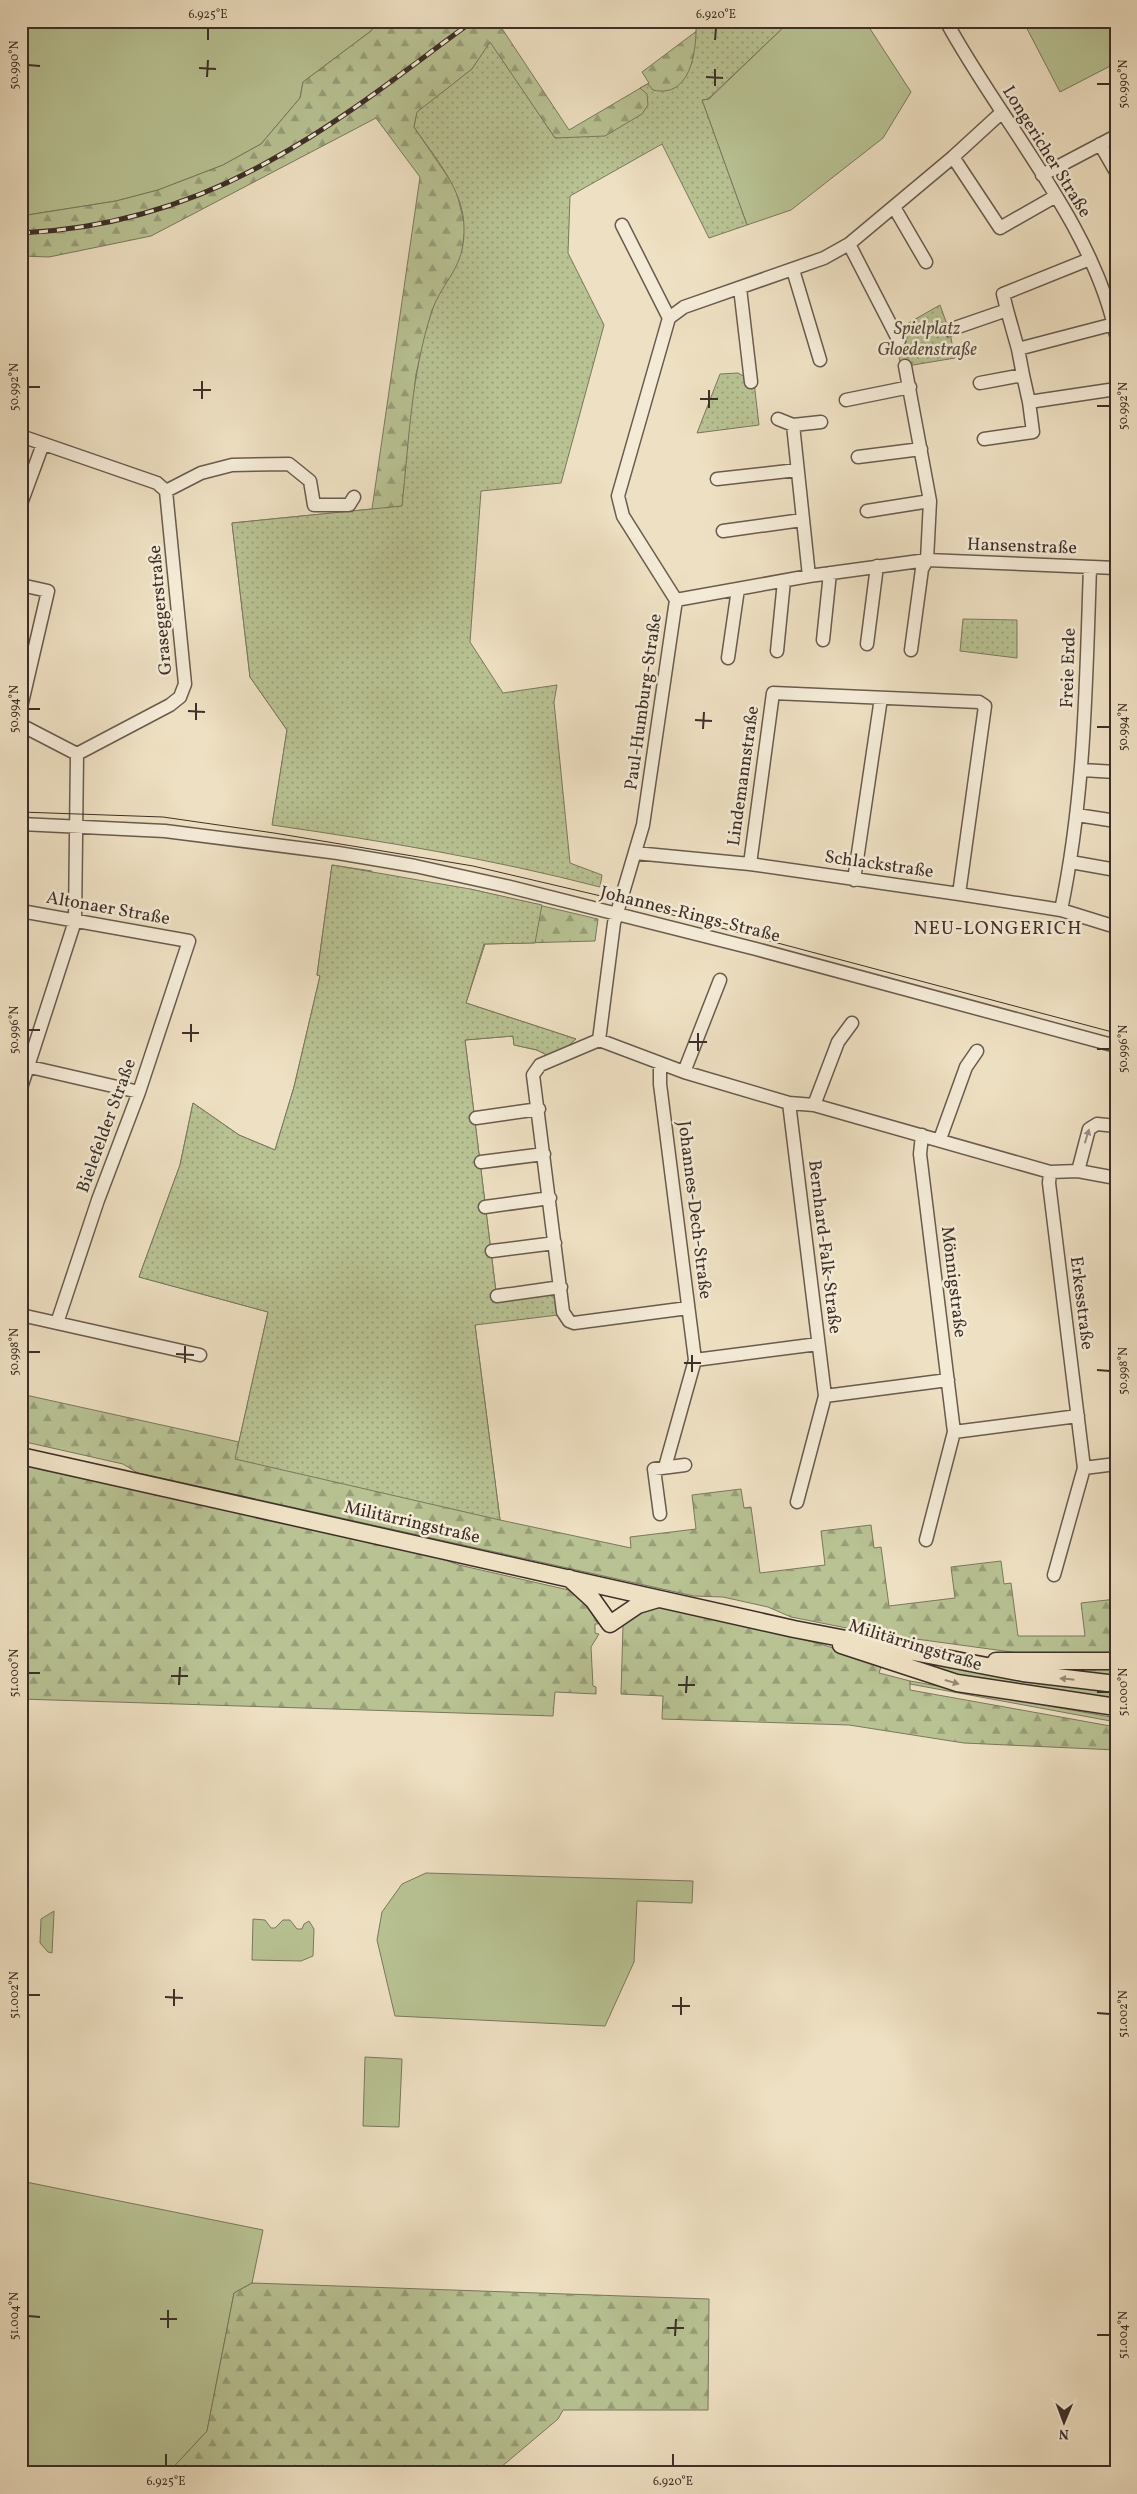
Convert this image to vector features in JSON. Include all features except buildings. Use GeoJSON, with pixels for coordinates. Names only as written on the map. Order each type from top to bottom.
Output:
{"type":"FeatureCollection","features":[{"type":"Feature","properties":{"kind":"main road","name":"Militärringstraße"},"geometry":{"type":"LineString","coordinates":[[21,1456],[794,1629],[910,1649],[1047,1677],[1116,1684]]}},
{"type":"Feature","properties":{"kind":"main road"},"geometry":{"type":"LineString","coordinates":[[569,1578],[593,1600],[610,1624],[638,1605],[660,1599]]}},
{"type":"Feature","properties":{"kind":"main road","name":"Militärringstraße"},"geometry":{"type":"LineString","coordinates":[[794,1629],[905,1668],[957,1683],[1116,1707]]}},
{"type":"Feature","properties":{"kind":"main road"},"geometry":{"type":"LineString","coordinates":[[905,1668],[910,1649]]}},
{"type":"Feature","properties":{"kind":"main road"},"geometry":{"type":"LineString","coordinates":[[969,1662],[1116,1661]]}},
{"type":"Feature","properties":{"kind":"street","name":"Longericher Straße"},"geometry":{"type":"LineString","coordinates":[[946,21],[1001,113],[1056,196],[1111,298],[1115,330]]}},
{"type":"Feature","properties":{"kind":"street"},"geometry":{"type":"LineString","coordinates":[[622,225],[669,318],[684,307],[793,270],[824,258],[849,244],[954,157],[1001,113]]}},
{"type":"Feature","properties":{"kind":"street"},"geometry":{"type":"LineString","coordinates":[[1042,175],[1116,136]]}},
{"type":"Feature","properties":{"kind":"street"},"geometry":{"type":"LineString","coordinates":[[1100,144],[1116,172]]}},
{"type":"Feature","properties":{"kind":"street"},"geometry":{"type":"LineString","coordinates":[[954,157],[1000,228],[1056,196]]}},
{"type":"Feature","properties":{"kind":"street"},"geometry":{"type":"LineString","coordinates":[[894,207],[926,262]]}},
{"type":"Feature","properties":{"kind":"street"},"geometry":{"type":"LineString","coordinates":[[849,244],[899,341]]}},
{"type":"Feature","properties":{"kind":"street"},"geometry":{"type":"LineString","coordinates":[[984,439],[1035,438],[1018,348],[1003,294],[1090,259]]}},
{"type":"Feature","properties":{"kind":"street"},"geometry":{"type":"LineString","coordinates":[[793,270],[820,360]]}},
{"type":"Feature","properties":{"kind":"street"},"geometry":{"type":"LineString","coordinates":[[740,288],[751,382]]}},
{"type":"Feature","properties":{"kind":"street"},"geometry":{"type":"LineString","coordinates":[[949,330],[1007,310]]}},
{"type":"Feature","properties":{"kind":"street","name":"Paul-Humburg-Straße"},"geometry":{"type":"LineString","coordinates":[[599,1040],[617,914],[635,853],[648,796],[654,738],[676,600],[623,516],[618,496],[669,318]]}},
{"type":"Feature","properties":{"kind":"street"},"geometry":{"type":"LineString","coordinates":[[1018,348],[1115,330]]}},
{"type":"Feature","properties":{"kind":"street"},"geometry":{"type":"LineString","coordinates":[[905,366],[930,501],[927,560],[922,569],[912,650]]}},
{"type":"Feature","properties":{"kind":"street"},"geometry":{"type":"LineString","coordinates":[[980,383],[1023,376]]}},
{"type":"Feature","properties":{"kind":"street"},"geometry":{"type":"LineString","coordinates":[[846,400],[910,387]]}},
{"type":"Feature","properties":{"kind":"street"},"geometry":{"type":"LineString","coordinates":[[1029,402],[1116,389]]}},
{"type":"Feature","properties":{"kind":"street"},"geometry":{"type":"LineString","coordinates":[[778,419],[793,425],[821,422]]}},
{"type":"Feature","properties":{"kind":"street"},"geometry":{"type":"LineString","coordinates":[[793,425],[809,576]]}},
{"type":"Feature","properties":{"kind":"street"},"geometry":{"type":"LineString","coordinates":[[21,436],[157,483],[166,491],[201,473],[219,468],[278,463],[289,464],[310,481],[314,505],[349,505],[354,497]]}},
{"type":"Feature","properties":{"kind":"street"},"geometry":{"type":"LineString","coordinates":[[22,501],[43,444]]}},
{"type":"Feature","properties":{"kind":"street"},"geometry":{"type":"LineString","coordinates":[[858,456],[921,449]]}},
{"type":"Feature","properties":{"kind":"street"},"geometry":{"type":"LineString","coordinates":[[717,479],[797,470]]}},
{"type":"Feature","properties":{"kind":"street","name":"Graseggerstraße"},"geometry":{"type":"LineString","coordinates":[[77,754],[170,705],[180,697],[185,684],[166,491]]}},
{"type":"Feature","properties":{"kind":"street"},"geometry":{"type":"LineString","coordinates":[[867,510],[930,501]]}},
{"type":"Feature","properties":{"kind":"street"},"geometry":{"type":"LineString","coordinates":[[722,531],[802,520]]}},
{"type":"Feature","properties":{"kind":"street","name":"Hansenstraße"},"geometry":{"type":"LineString","coordinates":[[676,600],[809,576],[927,560],[1116,568]]}},
{"type":"Feature","properties":{"kind":"street"},"geometry":{"type":"LineString","coordinates":[[867,644],[877,566]]}},
{"type":"Feature","properties":{"kind":"street","name":"Freie Erde"},"geometry":{"type":"LineString","coordinates":[[1061,910],[1071,862],[1082,770],[1090,566]]}},
{"type":"Feature","properties":{"kind":"street"},"geometry":{"type":"LineString","coordinates":[[823,640],[830,573]]}},
{"type":"Feature","properties":{"kind":"street"},"geometry":{"type":"LineString","coordinates":[[777,651],[784,581]]}},
{"type":"Feature","properties":{"kind":"street"},"geometry":{"type":"LineString","coordinates":[[21,585],[48,591],[21,707]]}},
{"type":"Feature","properties":{"kind":"street"},"geometry":{"type":"LineString","coordinates":[[728,658],[738,589]]}},
{"type":"Feature","properties":{"kind":"street","name":"Lindemannstraße"},"geometry":{"type":"LineString","coordinates":[[750,864],[773,692],[881,698]]}},
{"type":"Feature","properties":{"kind":"street"},"geometry":{"type":"LineString","coordinates":[[854,880],[881,698],[979,702],[985,706],[959,894]]}},
{"type":"Feature","properties":{"kind":"street"},"geometry":{"type":"LineString","coordinates":[[21,725],[77,754],[75,920],[30,1067],[21,1088]]}},
{"type":"Feature","properties":{"kind":"street"},"geometry":{"type":"LineString","coordinates":[[1082,770],[1116,772]]}},
{"type":"Feature","properties":{"kind":"street"},"geometry":{"type":"LineString","coordinates":[[1077,815],[1116,821]]}},
{"type":"Feature","properties":{"kind":"street","name":"Johannes-Rings-Straße"},"geometry":{"type":"LineString","coordinates":[[21,824],[165,831],[415,866],[617,914],[1116,1046]]}},
{"type":"Feature","properties":{"kind":"street","name":"Schlackstraße"},"geometry":{"type":"LineString","coordinates":[[635,853],[750,864],[959,894],[1061,910],[1116,927]]}},
{"type":"Feature","properties":{"kind":"street"},"geometry":{"type":"LineString","coordinates":[[1071,862],[1116,870]]}},
{"type":"Feature","properties":{"kind":"street","name":"Altonaer Straße"},"geometry":{"type":"LineString","coordinates":[[21,911],[189,942]]}},
{"type":"Feature","properties":{"kind":"street","name":"Bielefelder Straße"},"geometry":{"type":"LineString","coordinates":[[57,1323],[98,1200],[140,1092],[189,942]]}},
{"type":"Feature","properties":{"kind":"street"},"geometry":{"type":"LineString","coordinates":[[684,1072],[720,980]]}},
{"type":"Feature","properties":{"kind":"street"},"geometry":{"type":"LineString","coordinates":[[814,1105],[838,1042],[852,1023]]}},
{"type":"Feature","properties":{"kind":"street"},"geometry":{"type":"LineString","coordinates":[[688,1308],[574,1323],[569,1321],[564,1312],[539,1109],[533,1075],[536,1068],[599,1040],[684,1072],[789,1103],[814,1105],[922,1136],[940,1139],[1050,1172],[1078,1171],[1116,1178]]}},
{"type":"Feature","properties":{"kind":"street"},"geometry":{"type":"LineString","coordinates":[[940,1139],[966,1067],[977,1051]]}},
{"type":"Feature","properties":{"kind":"street","name":"Johannes-Dech-Straße"},"geometry":{"type":"LineString","coordinates":[[660,1064],[660,1084],[695,1360],[665,1467],[654,1469],[660,1514]]}},
{"type":"Feature","properties":{"kind":"street"},"geometry":{"type":"LineString","coordinates":[[30,1067],[140,1092]]}},
{"type":"Feature","properties":{"kind":"street","name":"Bernhard-Falk-Straße"},"geometry":{"type":"LineString","coordinates":[[789,1103],[825,1396],[797,1502]]}},
{"type":"Feature","properties":{"kind":"street"},"geometry":{"type":"LineString","coordinates":[[476,1118],[539,1109]]}},
{"type":"Feature","properties":{"kind":"street"},"geometry":{"type":"LineString","coordinates":[[1078,1171],[1089,1129],[1097,1124],[1116,1126]]}},
{"type":"Feature","properties":{"kind":"street","name":"Mönnigstraße"},"geometry":{"type":"LineString","coordinates":[[922,1136],[920,1154],[954,1432],[926,1540]]}},
{"type":"Feature","properties":{"kind":"street"},"geometry":{"type":"LineString","coordinates":[[481,1162],[544,1154]]}},
{"type":"Feature","properties":{"kind":"street","name":"Erkesstraße"},"geometry":{"type":"LineString","coordinates":[[1050,1172],[1049,1183],[1084,1468],[1054,1575]]}},
{"type":"Feature","properties":{"kind":"street"},"geometry":{"type":"LineString","coordinates":[[485,1207],[550,1198]]}},
{"type":"Feature","properties":{"kind":"street"},"geometry":{"type":"LineString","coordinates":[[492,1251],[555,1243]]}},
{"type":"Feature","properties":{"kind":"street"},"geometry":{"type":"LineString","coordinates":[[497,1296],[561,1287]]}},
{"type":"Feature","properties":{"kind":"street"},"geometry":{"type":"LineString","coordinates":[[21,1315],[200,1355]]}},
{"type":"Feature","properties":{"kind":"street"},"geometry":{"type":"LineString","coordinates":[[695,1360],[818,1344]]}},
{"type":"Feature","properties":{"kind":"street"},"geometry":{"type":"LineString","coordinates":[[825,1396],[948,1380]]}},
{"type":"Feature","properties":{"kind":"street"},"geometry":{"type":"LineString","coordinates":[[954,1432],[1078,1416]]}},
{"type":"Feature","properties":{"kind":"street"},"geometry":{"type":"LineString","coordinates":[[1084,1468],[1116,1464]]}},
{"type":"Feature","properties":{"kind":"street"},"geometry":{"type":"LineString","coordinates":[[665,1467],[685,1465]]}},
{"type":"Feature","properties":{"kind":"green space"},"geometry":{"type":"Polygon","coordinates":[[[21,21],[378,21],[371,31],[303,82],[300,98],[261,144],[223,165],[158,190],[116,201],[21,216],[21,69],[26,68],[21,56],[21,21]]]}},
{"type":"Feature","properties":{"kind":"green space"},"geometry":{"type":"Polygon","coordinates":[[[378,21],[497,21],[569,130],[649,83],[642,72],[698,30],[698,41],[686,86],[606,142],[555,138],[490,43],[472,69],[417,113],[414,127],[456,189],[465,227],[461,259],[432,310],[416,374],[402,507],[296,816],[273,820],[287,730],[250,677],[232,523],[372,509],[420,177],[376,118],[151,236],[49,257],[21,256],[21,216],[116,201],[158,190],[223,165],[261,144],[300,98],[303,82],[371,31],[378,21]]]}},
{"type":"Feature","properties":{"kind":"green space"},"geometry":{"type":"Polygon","coordinates":[[[696,21],[790,21],[708,99],[702,100],[747,225],[709,238],[662,144],[570,196],[568,253],[604,325],[561,483],[481,491],[470,642],[503,693],[557,685],[554,702],[570,863],[602,875],[600,887],[519,868],[437,852],[272,825],[287,730],[250,677],[232,523],[402,506],[419,359],[432,311],[461,254],[464,228],[463,214],[454,188],[414,127],[417,112],[472,69],[490,42],[555,138],[605,136],[642,114],[648,105],[647,94],[640,88],[648,84],[653,90],[666,91],[676,87],[684,79],[690,69],[693,57],[696,21]]]}},
{"type":"Feature","properties":{"kind":"green space"},"geometry":{"type":"Polygon","coordinates":[[[790,21],[865,21],[911,92],[883,138],[791,210],[747,225],[702,100],[709,99],[790,21]]]}},
{"type":"Feature","properties":{"kind":"green space"},"geometry":{"type":"Polygon","coordinates":[[[1023,21],[1116,21],[1116,63],[1060,92],[1023,21]]]}},
{"type":"Feature","properties":{"kind":"green space","name":"Spielplatz Gloedenstraße"},"geometry":{"type":"Polygon","coordinates":[[[940,305],[950,333],[955,358],[901,367],[896,342],[903,326],[940,305]]]}},
{"type":"Feature","properties":{"kind":"green space"},"geometry":{"type":"Polygon","coordinates":[[[738,373],[754,382],[759,425],[697,433],[720,374],[738,373]]]}},
{"type":"Feature","properties":{"kind":"green space"},"geometry":{"type":"Polygon","coordinates":[[[963,619],[1017,620],[1017,658],[960,651],[963,619]]]}},
{"type":"Feature","properties":{"kind":"green space"},"geometry":{"type":"Polygon","coordinates":[[[332,865],[372,871],[272,1239],[457,940],[470,889],[598,919],[595,941],[485,944],[466,1003],[576,1039],[547,1055],[537,1050],[514,1045],[513,1036],[465,1040],[496,1292],[479,1324],[475,1325],[500,1520],[631,1548],[630,1537],[696,1529],[692,1495],[741,1489],[744,1508],[751,1507],[760,1573],[825,1565],[821,1531],[871,1525],[874,1548],[881,1547],[889,1606],[955,1598],[951,1567],[1001,1561],[1004,1584],[1011,1583],[1018,1636],[1085,1636],[1081,1603],[1116,1599],[1116,1654],[1019,1653],[872,1633],[791,1617],[768,1607],[723,1597],[694,1596],[138,1473],[123,1464],[21,1441],[21,1394],[239,1442],[268,1312],[139,1277],[180,1165],[193,1103],[239,1135],[275,1150],[294,1087],[320,976],[317,975],[332,865]]]}},
{"type":"Feature","properties":{"kind":"green space"},"geometry":{"type":"Polygon","coordinates":[[[332,865],[470,889],[542,905],[535,943],[484,944],[466,1003],[576,1039],[567,1047],[547,1055],[537,1050],[514,1045],[513,1036],[465,1040],[496,1292],[551,1294],[552,1297],[556,1297],[558,1315],[475,1325],[500,1520],[235,1459],[268,1312],[139,1277],[180,1165],[193,1103],[239,1135],[275,1150],[294,1087],[320,976],[317,975],[332,865]]]}},
{"type":"Feature","properties":{"kind":"green space"},"geometry":{"type":"Polygon","coordinates":[[[21,1465],[437,1557],[459,1565],[573,1591],[582,1597],[598,1624],[595,1624],[595,1633],[599,1634],[591,1647],[593,1686],[596,1687],[596,1694],[555,1692],[553,1716],[21,1699],[21,1465]]]}},
{"type":"Feature","properties":{"kind":"green space"},"geometry":{"type":"Polygon","coordinates":[[[656,1605],[770,1631],[854,1654],[882,1664],[879,1673],[910,1681],[910,1690],[1116,1727],[1116,1750],[964,1743],[849,1725],[662,1719],[663,1696],[621,1694],[623,1625],[629,1611],[656,1605]]]}},
{"type":"Feature","properties":{"kind":"green space"},"geometry":{"type":"Polygon","coordinates":[[[919,1661],[1116,1690],[1116,1699],[968,1678],[919,1663],[919,1661]]]}},
{"type":"Feature","properties":{"kind":"green space"},"geometry":{"type":"Polygon","coordinates":[[[1023,1666],[1116,1667],[1116,1678],[1023,1666]]]}},
{"type":"Feature","properties":{"kind":"green space"},"geometry":{"type":"Polygon","coordinates":[[[910,1681],[1116,1718],[1116,1722],[910,1684],[910,1681]]]}},
{"type":"Feature","properties":{"kind":"green space"},"geometry":{"type":"Polygon","coordinates":[[[426,1873],[693,1881],[692,1903],[637,1901],[634,1962],[605,2026],[395,2016],[377,1940],[382,1912],[402,1884],[426,1873]]]}},
{"type":"Feature","properties":{"kind":"green space"},"geometry":{"type":"Polygon","coordinates":[[[54,1911],[52,1953],[48,1952],[40,1943],[41,1919],[54,1911]]]}},
{"type":"Feature","properties":{"kind":"green space"},"geometry":{"type":"Polygon","coordinates":[[[253,1919],[265,1920],[271,1928],[275,1928],[283,1920],[290,1920],[297,1929],[302,1929],[304,1924],[309,1921],[314,1929],[313,1956],[301,1961],[252,1960],[253,1919]]]}},
{"type":"Feature","properties":{"kind":"green space"},"geometry":{"type":"Polygon","coordinates":[[[365,2057],[402,2059],[399,2127],[363,2126],[365,2057]]]}},
{"type":"Feature","properties":{"kind":"green space"},"geometry":{"type":"Polygon","coordinates":[[[21,2181],[263,2230],[252,2283],[234,2293],[207,2431],[168,2473],[21,2473],[21,2181]]]}},
{"type":"Feature","properties":{"kind":"green space"},"geometry":{"type":"Polygon","coordinates":[[[252,2283],[709,2299],[708,2410],[563,2410],[558,2419],[494,2473],[168,2473],[207,2431],[234,2293],[252,2283]]]}},
{"type":"Feature","properties":{"kind":"tram line"},"geometry":{"type":"LineString","coordinates":[[21,812],[163,817],[274,833],[473,866],[601,896],[1116,1033]]}},
{"type":"Feature","properties":{"kind":"railway"},"geometry":{"type":"LineString","coordinates":[[21,233],[87,226],[152,211],[214,189],[244,175],[325,128],[473,21]]}},
{"type":"Feature","properties":{"kind":"district","name":"NEU-LONGERICH"},"geometry":{"type":"Point","coordinates":[998,929]}}]}
